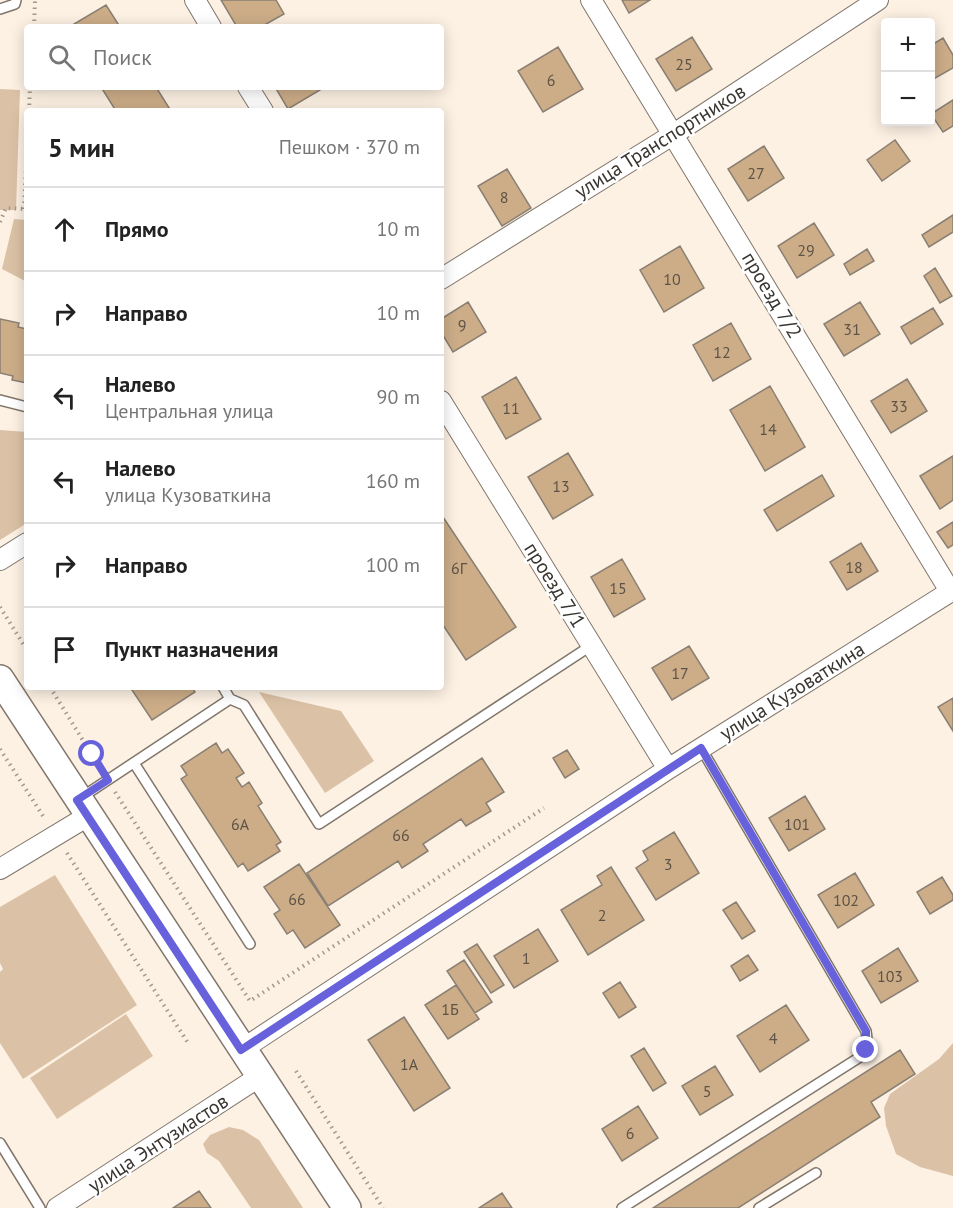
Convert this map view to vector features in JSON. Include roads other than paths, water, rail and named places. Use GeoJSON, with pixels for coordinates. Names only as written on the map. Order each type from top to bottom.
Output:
{"type":"FeatureCollection","features":[{"type":"Feature","properties":{"kind":"street"},"geometry":{"type":"LineString","coordinates":[[195,0],[210,24]]}},
{"type":"Feature","properties":{"kind":"street","name":"проезд 7/2"},"geometry":{"type":"LineString","coordinates":[[591,0],[952,590]]}},
{"type":"Feature","properties":{"kind":"street","name":"улица Транспортников"},"geometry":{"type":"LineString","coordinates":[[444,277],[675,134],[878,0]]}},
{"type":"Feature","properties":{"kind":"street"},"geometry":{"type":"LineString","coordinates":[[250,90],[261,108]]}},
{"type":"Feature","properties":{"kind":"street","name":"проезд 7/1"},"geometry":{"type":"LineString","coordinates":[[444,406],[668,769]]}},
{"type":"Feature","properties":{"kind":"street"},"geometry":{"type":"LineString","coordinates":[[0,560],[24,545]]}},
{"type":"Feature","properties":{"kind":"street","name":"улица Кузоваткина"},"geometry":{"type":"LineString","coordinates":[[241,1050],[668,769],[952,590]]}},
{"type":"Feature","properties":{"kind":"street"},"geometry":{"type":"LineString","coordinates":[[0,680],[241,1050],[347,1208]]}},
{"type":"Feature","properties":{"kind":"street"},"geometry":{"type":"LineString","coordinates":[[0,869],[56,836],[83,808]]}},
{"type":"Feature","properties":{"kind":"street","name":"улица Энтузиастов"},"geometry":{"type":"LineString","coordinates":[[57,1208],[259,1077]]}},
{"type":"Feature","properties":{"kind":"lane"},"geometry":{"type":"LineString","coordinates":[[0,9],[15,4],[16,0]]}},
{"type":"Feature","properties":{"kind":"lane"},"geometry":{"type":"LineString","coordinates":[[0,400],[24,405]]}},
{"type":"Feature","properties":{"kind":"lane"},"geometry":{"type":"LineString","coordinates":[[225,690],[230,699],[244,705],[319,824],[592,645]]}},
{"type":"Feature","properties":{"kind":"lane"},"geometry":{"type":"LineString","coordinates":[[83,808],[108,780],[230,699]]}},
{"type":"Feature","properties":{"kind":"lane"},"geometry":{"type":"LineString","coordinates":[[622,1208],[860,1057],[866,1050],[868,1041],[866,1031],[701,748]]}},
{"type":"Feature","properties":{"kind":"lane"},"geometry":{"type":"LineString","coordinates":[[134,763],[250,944]]}},
{"type":"Feature","properties":{"kind":"lane"},"geometry":{"type":"LineString","coordinates":[[0,1143],[40,1208]]}},
{"type":"Feature","properties":{"kind":"lane"},"geometry":{"type":"LineString","coordinates":[[759,1208],[816,1173]]}}]}
